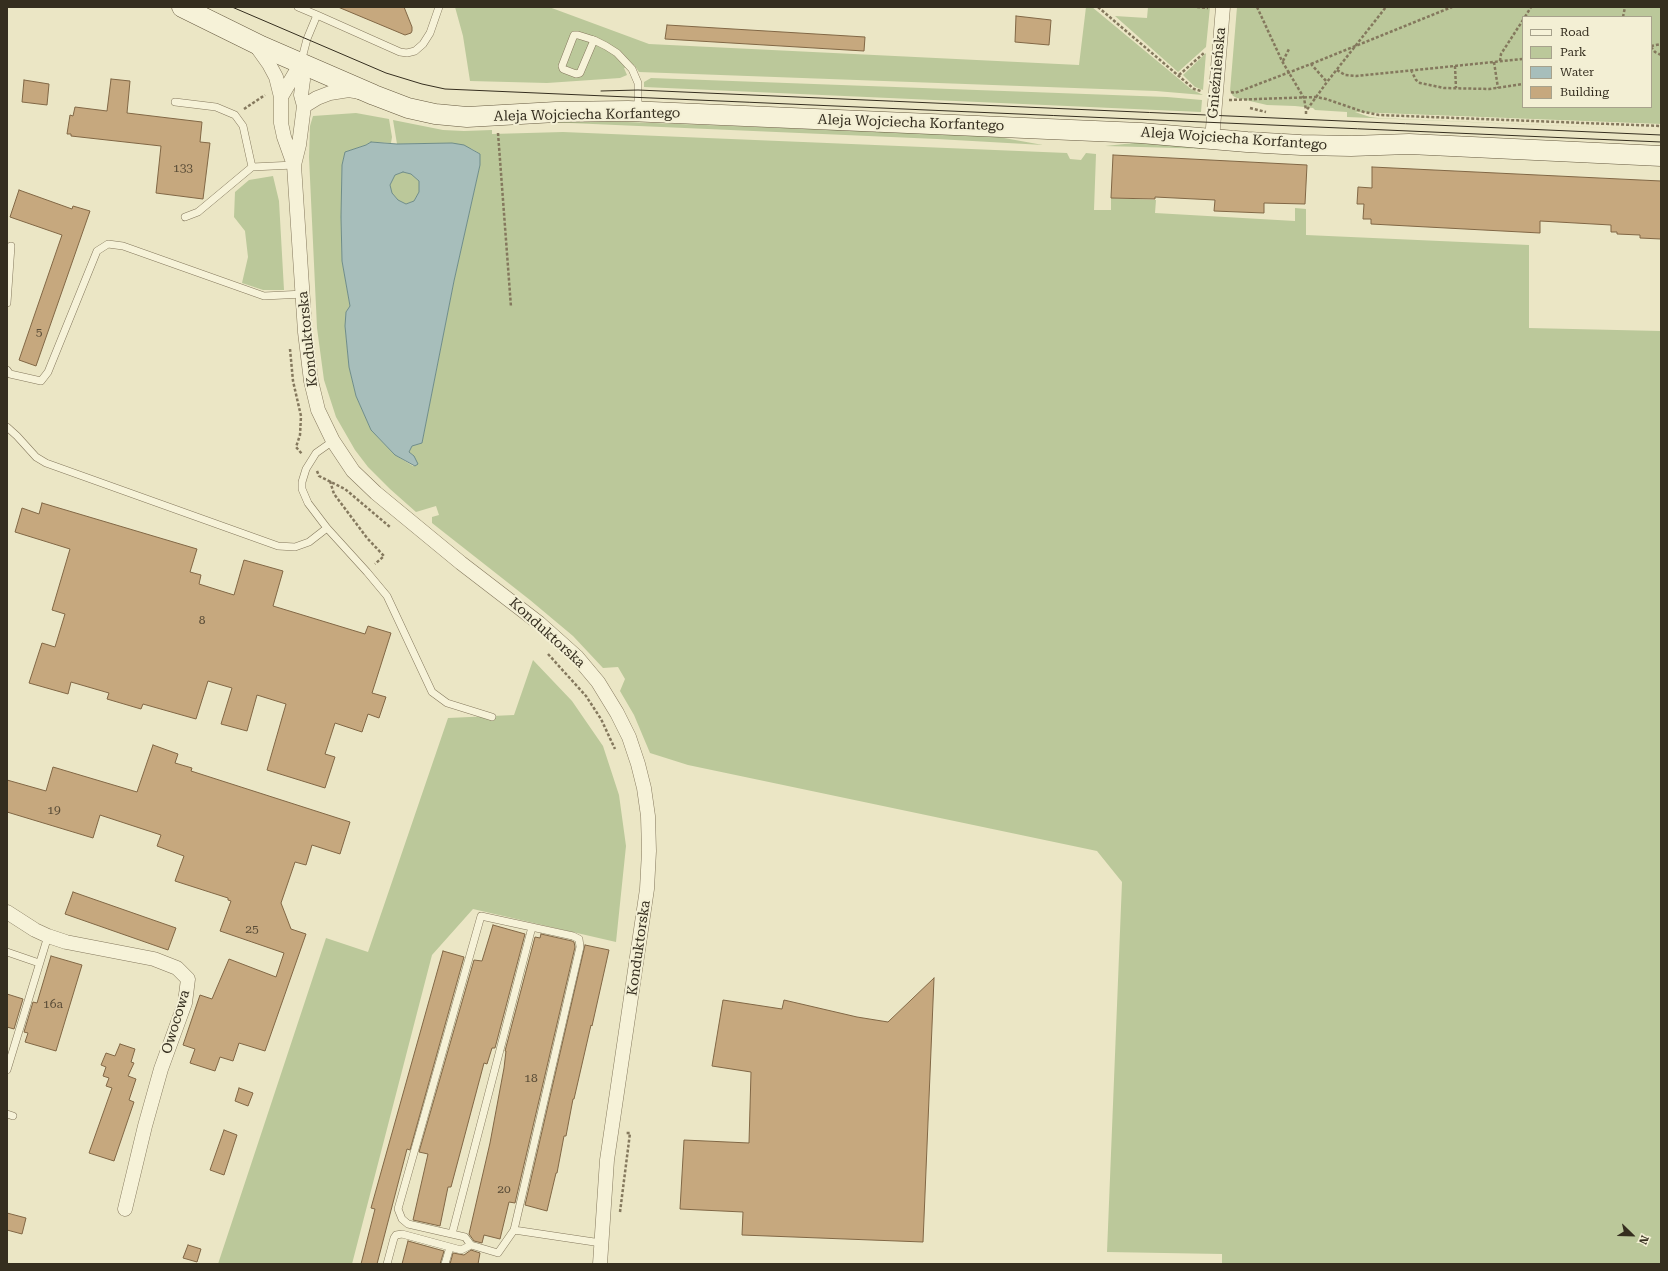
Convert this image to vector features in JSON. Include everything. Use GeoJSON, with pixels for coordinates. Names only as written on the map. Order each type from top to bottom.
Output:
{"type":"FeatureCollection","features":[{"type":"Feature","properties":{"kind":"main road","name":"Aleja Wojciecha Korfantego"},"geometry":{"type":"LineString","coordinates":[[182,7],[252,42],[374,95],[415,110],[435,114],[467,117],[556,112],[638,112],[1121,132],[1212,140],[1301,145],[1351,146],[1409,144],[1661,156]]}},
{"type":"Feature","properties":{"kind":"street","name":"Gnieźnieńska"},"geometry":{"type":"LineString","coordinates":[[1212,140],[1218,7]]}},
{"type":"Feature","properties":{"kind":"street","name":"Konduktorska"},"geometry":{"type":"LineString","coordinates":[[252,42],[269,64],[276,77],[274,95],[284,137],[294,165],[311,381],[318,410],[333,442],[353,471],[376,493],[461,563],[528,614],[577,656],[598,682],[630,737],[644,788],[648,816],[648,882],[607,1160],[600,1264]]}},
{"type":"Feature","properties":{"kind":"street","name":"Konduktorska"},"geometry":{"type":"LineString","coordinates":[[294,165],[299,145],[304,106],[301,95],[303,80],[301,63]]}},
{"type":"Feature","properties":{"kind":"street"},"geometry":{"type":"LineString","coordinates":[[274,95],[301,63]]}},
{"type":"Feature","properties":{"kind":"street"},"geometry":{"type":"LineString","coordinates":[[304,106],[318,98],[349,90],[374,95]]}},
{"type":"Feature","properties":{"kind":"street","name":"Owocowa"},"geometry":{"type":"LineString","coordinates":[[7,912],[35,930],[48,936],[66,942],[154,959],[177,968],[188,979],[185,1003],[161,1069],[145,1126],[125,1209]]}},
{"type":"Feature","properties":{"kind":"lane"},"geometry":{"type":"LineString","coordinates":[[298,7],[400,52],[407,53],[415,51],[423,44],[430,33],[439,7]]}},
{"type":"Feature","properties":{"kind":"lane"},"geometry":{"type":"LineString","coordinates":[[301,63],[306,39],[317,15]]}},
{"type":"Feature","properties":{"kind":"lane"},"geometry":{"type":"LineString","coordinates":[[594,40],[580,73],[576,74],[563,69],[562,66],[574,35],[594,40],[618,53],[632,69],[638,84],[638,112]]}},
{"type":"Feature","properties":{"kind":"lane"},"geometry":{"type":"LineString","coordinates":[[175,102],[216,106],[235,115],[243,126],[252,167]]}},
{"type":"Feature","properties":{"kind":"lane"},"geometry":{"type":"LineString","coordinates":[[185,217],[198,212],[252,167],[294,165]]}},
{"type":"Feature","properties":{"kind":"lane"},"geometry":{"type":"LineString","coordinates":[[7,370],[10,374],[42,381],[48,372],[97,251],[108,244],[123,246],[264,296],[304,294]]}},
{"type":"Feature","properties":{"kind":"lane"},"geometry":{"type":"LineString","coordinates":[[7,303],[11,246]]}},
{"type":"Feature","properties":{"kind":"lane"},"geometry":{"type":"LineString","coordinates":[[7,427],[36,457],[46,463],[278,546],[294,547],[309,542],[327,528]]}},
{"type":"Feature","properties":{"kind":"lane"},"geometry":{"type":"LineString","coordinates":[[333,442],[316,453],[309,462],[303,475],[302,489],[308,503],[327,528],[387,596],[432,692],[446,703],[492,717]]}},
{"type":"Feature","properties":{"kind":"lane"},"geometry":{"type":"LineString","coordinates":[[481,916],[573,936],[579,939],[580,947],[514,1230],[498,1253],[471,1245],[465,1237],[408,1224],[402,1219],[398,1209],[481,916]]}},
{"type":"Feature","properties":{"kind":"lane"},"geometry":{"type":"LineString","coordinates":[[452,1234],[532,927]]}},
{"type":"Feature","properties":{"kind":"lane"},"geometry":{"type":"LineString","coordinates":[[7,1070],[48,936]]}},
{"type":"Feature","properties":{"kind":"lane"},"geometry":{"type":"LineString","coordinates":[[7,952],[39,964]]}},
{"type":"Feature","properties":{"kind":"lane"},"geometry":{"type":"LineString","coordinates":[[514,1230],[601,1243]]}},
{"type":"Feature","properties":{"kind":"lane"},"geometry":{"type":"LineString","coordinates":[[387,1264],[396,1235],[402,1234],[461,1250],[471,1245]]}},
{"type":"Feature","properties":{"kind":"lane"},"geometry":{"type":"LineString","coordinates":[[445,1264],[450,1247]]}},
{"type":"Feature","properties":{"kind":"path"},"geometry":{"type":"LineString","coordinates":[[1098,7],[1194,89],[1236,101],[1316,98],[1329,100],[1375,115],[1661,126]]}},
{"type":"Feature","properties":{"kind":"path"},"geometry":{"type":"LineString","coordinates":[[1197,7],[1218,7]]}},
{"type":"Feature","properties":{"kind":"path"},"geometry":{"type":"LineString","coordinates":[[1258,8],[1282,61],[1304,98],[1306,112],[1327,82],[1386,7]]}},
{"type":"Feature","properties":{"kind":"path"},"geometry":{"type":"LineString","coordinates":[[1215,94],[1235,93],[1355,47],[1452,7]]}},
{"type":"Feature","properties":{"kind":"path"},"geometry":{"type":"LineString","coordinates":[[1526,16],[1531,7]]}},
{"type":"Feature","properties":{"kind":"path"},"geometry":{"type":"LineString","coordinates":[[1500,61],[1501,54],[1522,22]]}},
{"type":"Feature","properties":{"kind":"path"},"geometry":{"type":"LineString","coordinates":[[1179,75],[1210,48]]}},
{"type":"Feature","properties":{"kind":"path"},"geometry":{"type":"LineString","coordinates":[[1652,48],[1655,52],[1661,55]]}},
{"type":"Feature","properties":{"kind":"path"},"geometry":{"type":"LineString","coordinates":[[1282,61],[1289,49]]}},
{"type":"Feature","properties":{"kind":"path"},"geometry":{"type":"LineString","coordinates":[[1337,70],[1346,75],[1356,76],[1522,59]]}},
{"type":"Feature","properties":{"kind":"path"},"geometry":{"type":"LineString","coordinates":[[1494,62],[1498,88]]}},
{"type":"Feature","properties":{"kind":"path"},"geometry":{"type":"LineString","coordinates":[[1311,64],[1327,82]]}},
{"type":"Feature","properties":{"kind":"path"},"geometry":{"type":"LineString","coordinates":[[1454,66],[1456,88]]}},
{"type":"Feature","properties":{"kind":"path"},"geometry":{"type":"LineString","coordinates":[[1411,70],[1416,80],[1423,84],[1444,88],[1489,89],[1522,84]]}},
{"type":"Feature","properties":{"kind":"path"},"geometry":{"type":"LineString","coordinates":[[235,115],[274,95]]}},
{"type":"Feature","properties":{"kind":"path"},"geometry":{"type":"LineString","coordinates":[[1250,108],[1266,112]]}},
{"type":"Feature","properties":{"kind":"path"},"geometry":{"type":"LineString","coordinates":[[498,133],[511,307]]}},
{"type":"Feature","properties":{"kind":"path"},"geometry":{"type":"LineString","coordinates":[[319,476],[330,480],[347,490],[396,531]]}},
{"type":"Feature","properties":{"kind":"path"},"geometry":{"type":"LineString","coordinates":[[330,480],[334,494],[367,538],[384,556],[367,572]]}},
{"type":"Feature","properties":{"kind":"path"},"geometry":{"type":"LineString","coordinates":[[544,650],[562,667],[586,696],[601,719],[617,753]]}},
{"type":"Feature","properties":{"kind":"path"},"geometry":{"type":"LineString","coordinates":[[619,1220],[630,1133]]}},
{"type":"Feature","properties":{"kind":"green space"},"geometry":{"type":"Polygon","coordinates":[[[455,7],[549,7],[649,44],[1079,65],[1086,7],[1092,7],[1191,89],[1203,95],[1156,91],[639,72],[634,65],[624,68],[627,75],[620,78],[547,83],[470,81],[463,36],[455,7]]]}},
{"type":"Feature","properties":{"kind":"green space"},"geometry":{"type":"Polygon","coordinates":[[[1148,7],[1210,7],[1206,47],[1178,72],[1115,16],[1147,18],[1148,7]]]}},
{"type":"Feature","properties":{"kind":"green space"},"geometry":{"type":"Polygon","coordinates":[[[1237,7],[1661,7],[1661,124],[1355,112],[1378,118],[1661,130],[1347,117],[1347,112],[1315,110],[1313,108],[1295,106],[1267,105],[1233,96],[1230,91],[1237,7]]]}},
{"type":"Feature","properties":{"kind":"green space"},"geometry":{"type":"Polygon","coordinates":[[[1206,53],[1203,90],[1195,87],[1183,75],[1206,53]]]}},
{"type":"Feature","properties":{"kind":"green space"},"geometry":{"type":"Polygon","coordinates":[[[651,78],[1167,97],[1202,100],[1201,112],[644,87],[644,82],[651,78]]]}},
{"type":"Feature","properties":{"kind":"green space"},"geometry":{"type":"Polygon","coordinates":[[[356,113],[389,119],[392,137],[391,143],[371,142],[345,152],[342,165],[342,261],[350,306],[346,312],[345,326],[349,367],[356,396],[371,430],[395,455],[413,466],[415,466],[414,456],[409,452],[412,446],[422,443],[454,281],[480,165],[480,154],[472,149],[452,143],[397,144],[393,120],[443,130],[492,130],[492,134],[563,132],[1067,153],[1070,159],[1081,160],[1086,153],[1096,154],[1094,210],[1111,210],[1111,198],[1156,200],[1155,213],[1295,221],[1295,208],[1306,209],[1306,235],[1529,245],[1529,328],[1661,331],[1661,1264],[1222,1264],[1222,1254],[1107,1252],[1122,882],[1097,851],[688,765],[650,753],[634,715],[620,691],[625,679],[618,667],[603,668],[573,636],[530,600],[432,523],[432,517],[439,515],[436,506],[416,512],[390,489],[368,467],[355,450],[336,417],[324,380],[317,328],[309,157],[310,126],[313,116],[356,113]]]}},
{"type":"Feature","properties":{"kind":"green space"},"geometry":{"type":"Polygon","coordinates":[[[601,121],[993,136],[1043,145],[547,122],[601,121]]]}},
{"type":"Feature","properties":{"kind":"green space"},"geometry":{"type":"Polygon","coordinates":[[[1144,142],[1212,148],[1212,149],[1105,146],[1144,142]]]}},
{"type":"Feature","properties":{"kind":"green space"},"geometry":{"type":"Polygon","coordinates":[[[403,172],[411,174],[419,181],[419,192],[414,201],[406,204],[398,200],[392,193],[390,185],[395,175],[403,172]]]}},
{"type":"Feature","properties":{"kind":"green space"},"geometry":{"type":"Polygon","coordinates":[[[273,176],[279,201],[284,290],[263,290],[242,283],[248,257],[245,231],[234,217],[235,192],[249,180],[273,176]]]}},
{"type":"Feature","properties":{"kind":"green space"},"geometry":{"type":"Polygon","coordinates":[[[533,660],[572,701],[603,746],[619,795],[626,846],[616,942],[473,909],[432,955],[352,1264],[218,1264],[326,938],[368,952],[448,718],[514,715],[533,660]]]}},
{"type":"Feature","properties":{"kind":"water"},"geometry":{"type":"Polygon","coordinates":[[[371,142],[397,144],[452,143],[464,145],[480,154],[480,165],[454,281],[422,443],[412,446],[409,452],[414,456],[418,464],[415,466],[395,455],[371,430],[356,396],[349,367],[345,326],[346,312],[350,306],[342,261],[342,165],[345,152],[371,142]],[[403,172],[395,175],[390,185],[392,193],[398,200],[406,204],[414,201],[419,192],[419,181],[411,174],[403,172]]]}},
{"type":"Feature","properties":{"kind":"building"},"geometry":{"type":"Polygon","coordinates":[[[338,7],[404,7],[412,27],[412,31],[411,33],[405,35],[338,7]]]}},
{"type":"Feature","properties":{"kind":"building"},"geometry":{"type":"Polygon","coordinates":[[[1016,16],[1051,20],[1049,45],[1015,42],[1016,16]]]}},
{"type":"Feature","properties":{"kind":"building"},"geometry":{"type":"Polygon","coordinates":[[[667,25],[865,37],[864,51],[665,39],[667,25]]]}},
{"type":"Feature","properties":{"kind":"building"},"geometry":{"type":"Polygon","coordinates":[[[111,79],[130,81],[127,113],[202,122],[200,142],[210,143],[203,199],[156,193],[161,146],[71,136],[71,134],[67,134],[70,115],[73,116],[75,107],[107,111],[111,79]]]}},
{"type":"Feature","properties":{"kind":"building"},"geometry":{"type":"Polygon","coordinates":[[[24,80],[49,84],[47,105],[22,102],[24,80]]]}},
{"type":"Feature","properties":{"kind":"building"},"geometry":{"type":"Polygon","coordinates":[[[1113,155],[1307,165],[1305,204],[1264,203],[1264,213],[1214,211],[1215,200],[1155,197],[1155,199],[1111,198],[1113,155]]]}},
{"type":"Feature","properties":{"kind":"building"},"geometry":{"type":"Polygon","coordinates":[[[1372,167],[1661,181],[1661,239],[1640,238],[1640,235],[1617,234],[1617,232],[1611,232],[1611,225],[1540,221],[1540,233],[1371,224],[1371,219],[1363,219],[1364,204],[1357,204],[1358,187],[1372,188],[1372,167]]]}},
{"type":"Feature","properties":{"kind":"building"},"geometry":{"type":"Polygon","coordinates":[[[19,190],[72,209],[73,206],[90,211],[36,366],[19,360],[62,235],[10,217],[19,190]]]}},
{"type":"Feature","properties":{"kind":"building"},"geometry":{"type":"Polygon","coordinates":[[[42,503],[197,549],[190,572],[201,575],[199,584],[234,595],[244,560],[283,571],[273,606],[365,634],[368,626],[391,633],[372,693],[386,697],[379,718],[368,714],[362,732],[335,723],[325,754],[335,757],[325,788],[267,770],[286,704],[257,695],[247,731],[221,724],[232,688],[208,681],[196,719],[143,704],[141,709],[107,699],[109,693],[71,682],[68,694],[29,683],[42,643],[55,647],[65,614],[52,610],[70,549],[15,532],[22,508],[39,514],[42,503]]]}},
{"type":"Feature","properties":{"kind":"building"},"geometry":{"type":"Polygon","coordinates":[[[153,745],[178,754],[175,763],[192,768],[191,771],[350,822],[340,854],[312,845],[306,865],[295,862],[281,903],[291,929],[306,934],[265,1051],[239,1043],[233,1061],[220,1057],[215,1071],[190,1063],[195,1049],[183,1045],[200,995],[212,999],[229,959],[276,977],[284,953],[220,931],[231,901],[228,900],[228,898],[175,881],[184,856],[157,846],[161,835],[100,815],[93,838],[7,812],[7,780],[46,791],[53,767],[137,792],[153,745]]]}},
{"type":"Feature","properties":{"kind":"building"},"geometry":{"type":"Polygon","coordinates":[[[73,892],[176,928],[168,950],[65,914],[73,892]]]}},
{"type":"Feature","properties":{"kind":"building"},"geometry":{"type":"Polygon","coordinates":[[[493,925],[525,934],[495,1048],[492,1048],[487,1064],[484,1063],[451,1187],[448,1187],[440,1226],[413,1220],[428,1154],[419,1152],[474,960],[482,961],[493,925]]]}},
{"type":"Feature","properties":{"kind":"building"},"geometry":{"type":"Polygon","coordinates":[[[541,934],[572,941],[574,942],[575,947],[515,1203],[509,1202],[500,1239],[484,1235],[482,1243],[474,1241],[469,1234],[490,1143],[504,1068],[505,1051],[535,937],[540,938],[541,934]]]}},
{"type":"Feature","properties":{"kind":"building"},"geometry":{"type":"Polygon","coordinates":[[[585,945],[609,950],[547,1211],[525,1205],[585,945]]]}},
{"type":"Feature","properties":{"kind":"building"},"geometry":{"type":"Polygon","coordinates":[[[443,951],[464,957],[410,1150],[407,1149],[377,1264],[361,1264],[375,1209],[371,1208],[443,951]]]}},
{"type":"Feature","properties":{"kind":"building"},"geometry":{"type":"Polygon","coordinates":[[[51,956],[82,965],[56,1051],[25,1042],[28,1033],[24,1032],[33,1002],[37,1003],[51,956]]]}},
{"type":"Feature","properties":{"kind":"building"},"geometry":{"type":"Polygon","coordinates":[[[934,978],[923,1242],[742,1235],[743,1212],[680,1209],[684,1140],[749,1143],[751,1072],[712,1066],[723,1000],[782,1009],[784,1000],[857,1017],[888,1022],[934,978]]]}},
{"type":"Feature","properties":{"kind":"building"},"geometry":{"type":"Polygon","coordinates":[[[7,994],[23,999],[14,1029],[7,1027],[7,994]]]}},
{"type":"Feature","properties":{"kind":"building"},"geometry":{"type":"Polygon","coordinates":[[[120,1044],[135,1049],[131,1062],[134,1063],[128,1076],[136,1079],[129,1100],[134,1102],[114,1161],[89,1153],[112,1088],[106,1086],[109,1078],[103,1076],[106,1067],[101,1065],[106,1053],[115,1056],[120,1044]]]}},
{"type":"Feature","properties":{"kind":"building"},"geometry":{"type":"Polygon","coordinates":[[[239,1088],[253,1093],[248,1106],[235,1101],[239,1088]]]}},
{"type":"Feature","properties":{"kind":"building"},"geometry":{"type":"Polygon","coordinates":[[[224,1130],[237,1135],[224,1175],[210,1170],[224,1130]]]}},
{"type":"Feature","properties":{"kind":"building"},"geometry":{"type":"Polygon","coordinates":[[[7,1213],[26,1218],[22,1234],[7,1230],[7,1213]]]}},
{"type":"Feature","properties":{"kind":"building"},"geometry":{"type":"Polygon","coordinates":[[[408,1241],[444,1251],[440,1264],[402,1264],[408,1241]]]}},
{"type":"Feature","properties":{"kind":"building"},"geometry":{"type":"Polygon","coordinates":[[[188,1245],[201,1249],[197,1262],[183,1258],[188,1245]]]}},
{"type":"Feature","properties":{"kind":"building"},"geometry":{"type":"Polygon","coordinates":[[[471,1250],[480,1253],[478,1264],[450,1264],[453,1253],[464,1255],[471,1250]]]}},
{"type":"Feature","properties":{"kind":"tram line"},"geometry":{"type":"LineString","coordinates":[[232,7],[386,73],[445,89],[1661,142]]}},
{"type":"Feature","properties":{"kind":"tram line"},"geometry":{"type":"LineString","coordinates":[[601,91],[638,90],[1661,135]]}}]}
